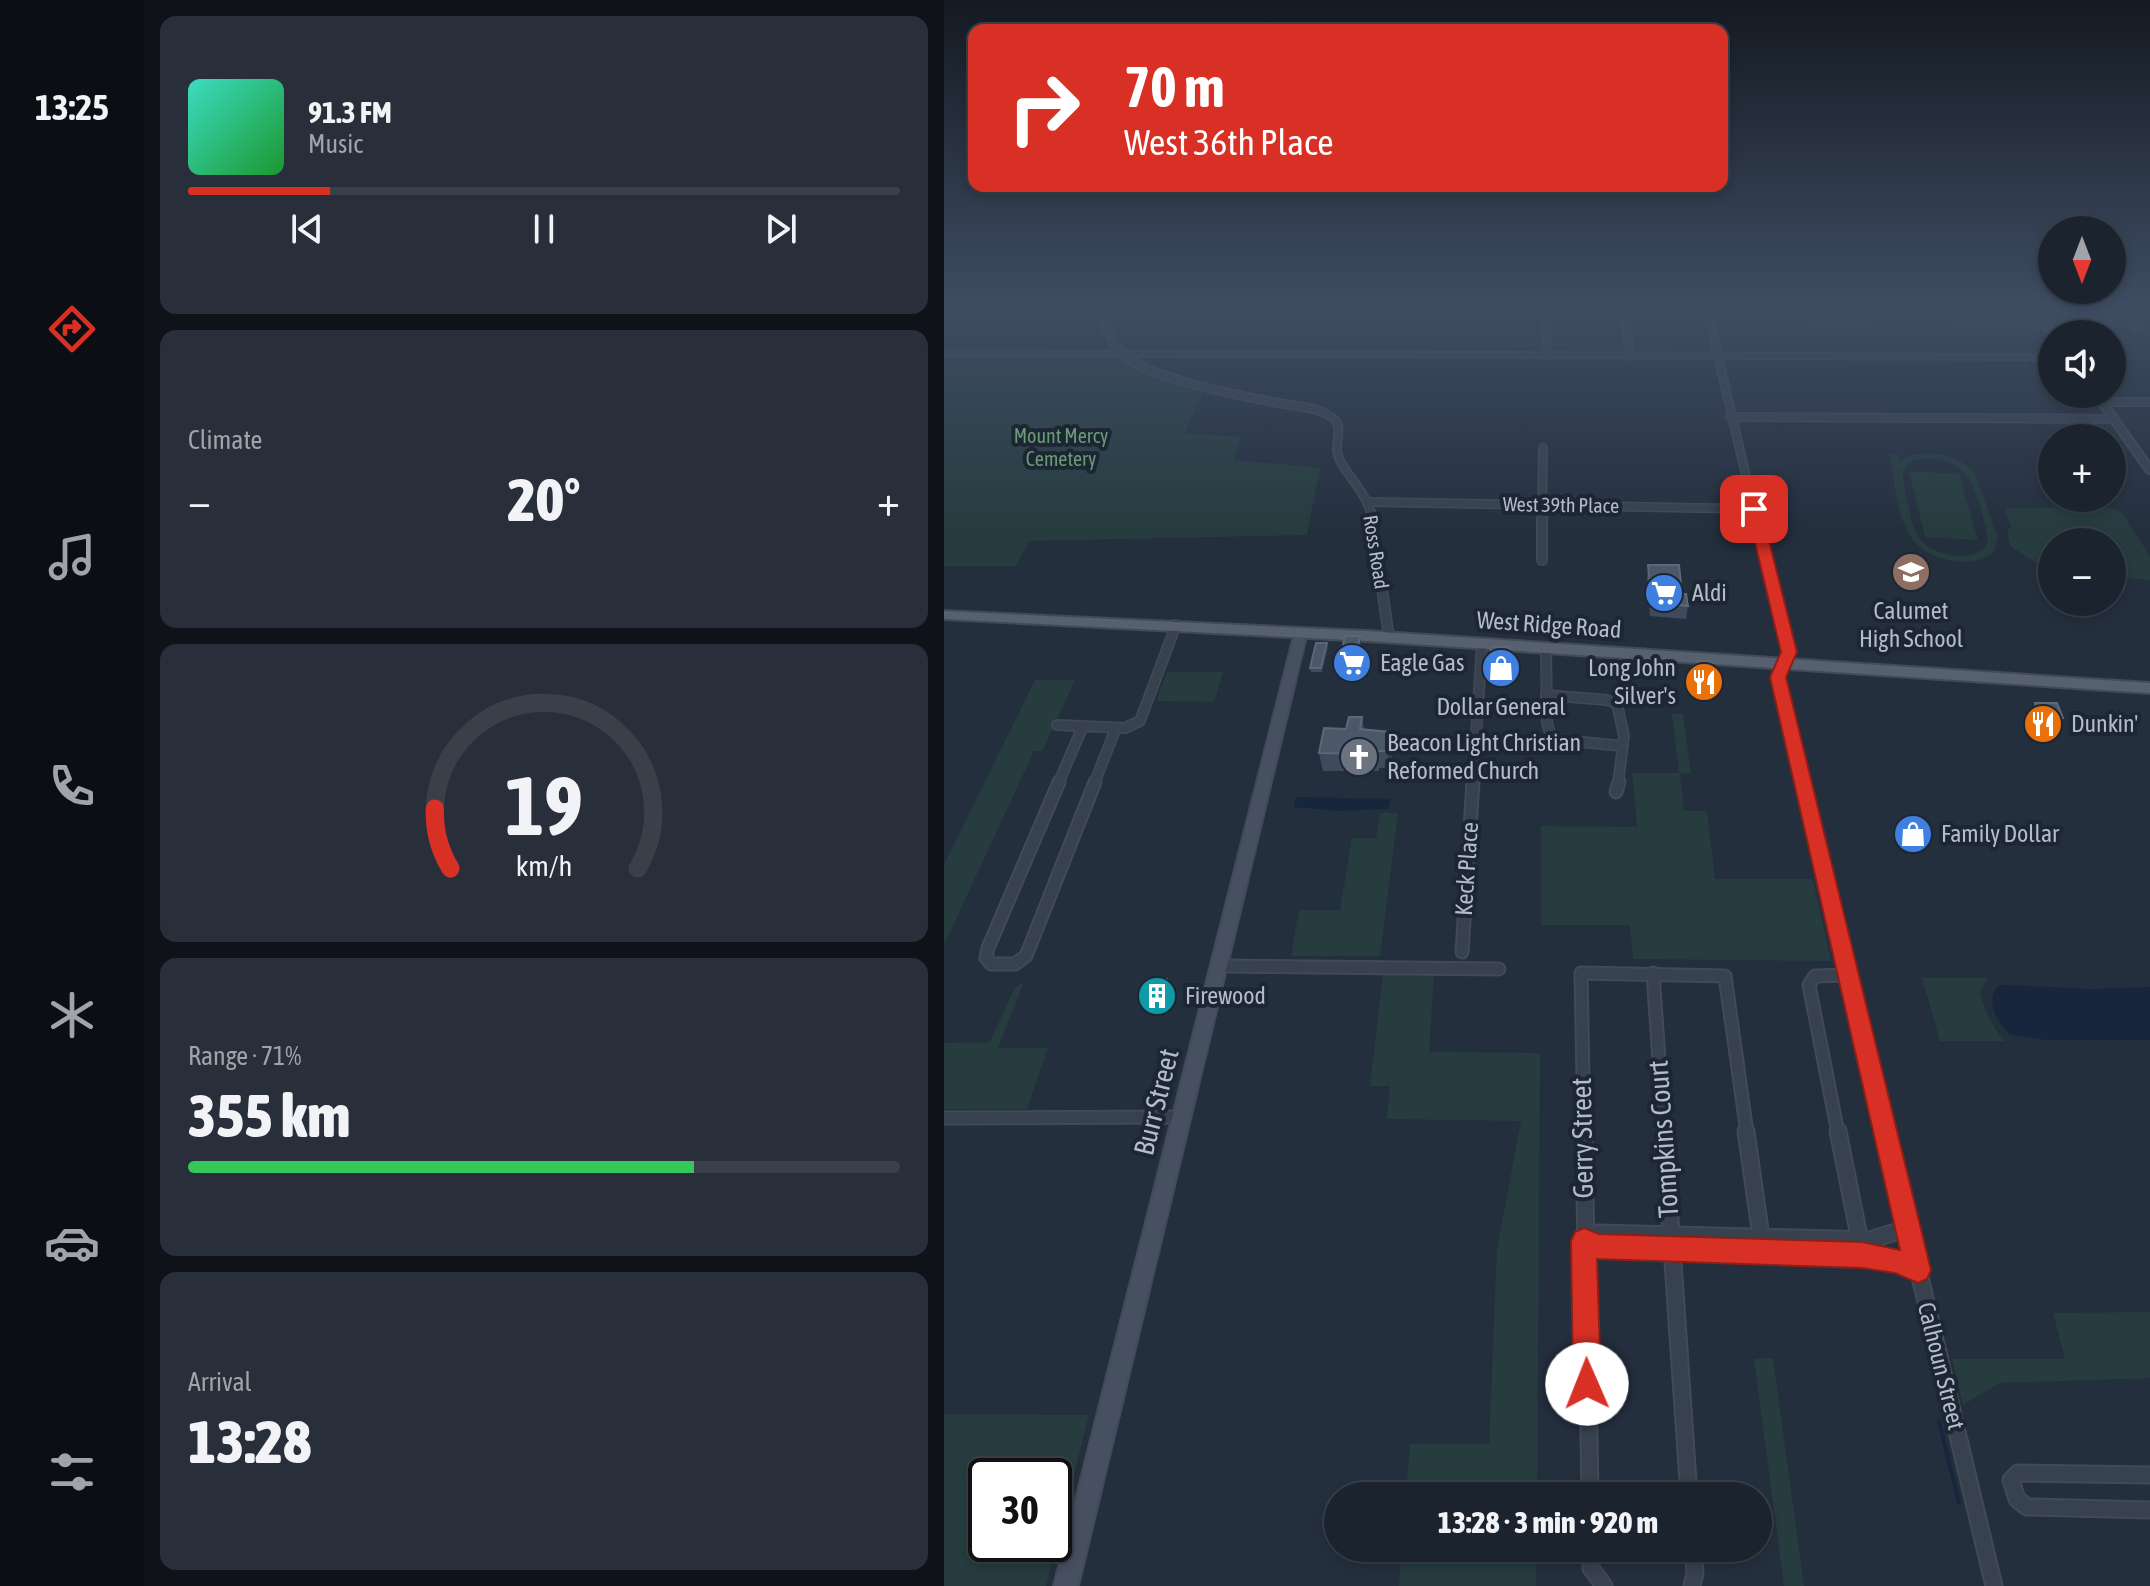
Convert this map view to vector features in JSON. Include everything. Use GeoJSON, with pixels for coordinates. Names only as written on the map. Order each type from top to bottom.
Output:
{"type":"FeatureCollection","features":[{"type":"Feature","properties":{"kind":"main road","name":"West Ridge Road"},"geometry":{"type":"LineString","coordinates":[[945,618],[1176,625],[1389,637],[2150,688]]}},
{"type":"Feature","properties":{"kind":"main road","name":"Burr Street"},"geometry":{"type":"LineString","coordinates":[[1066,1586],[1301,632]]}},
{"type":"Feature","properties":{"kind":"street","name":"Ross Road"},"geometry":{"type":"LineString","coordinates":[[1191,382],[1319,411],[1334,418],[1339,427],[1337,453],[1369,502],[1389,637]]}},
{"type":"Feature","properties":{"kind":"street","name":"Calhoun Street"},"geometry":{"type":"LineString","coordinates":[[1723,382],[1789,652],[1778,677],[1994,1586]]}},
{"type":"Feature","properties":{"kind":"street"},"geometry":{"type":"LineString","coordinates":[[2126,400],[2150,402]]}},
{"type":"Feature","properties":{"kind":"street"},"geometry":{"type":"LineString","coordinates":[[2106,408],[2150,470]]}},
{"type":"Feature","properties":{"kind":"street"},"geometry":{"type":"LineString","coordinates":[[1730,417],[2114,419]]}},
{"type":"Feature","properties":{"kind":"street"},"geometry":{"type":"LineString","coordinates":[[1542,560],[1543,448]]}},
{"type":"Feature","properties":{"kind":"street","name":"West 39th Place"},"geometry":{"type":"LineString","coordinates":[[1369,502],[1754,509]]}},
{"type":"Feature","properties":{"kind":"street"},"geometry":{"type":"LineString","coordinates":[[1057,725],[1116,728],[1133,726],[1142,719],[1176,625]]}},
{"type":"Feature","properties":{"kind":"street","name":"Keck Place"},"geometry":{"type":"LineString","coordinates":[[1462,952],[1482,643]]}},
{"type":"Feature","properties":{"kind":"street"},"geometry":{"type":"LineString","coordinates":[[1546,647],[1547,726],[1553,740],[1622,746]]}},
{"type":"Feature","properties":{"kind":"street"},"geometry":{"type":"LineString","coordinates":[[1546,695],[1616,702],[1621,712],[1622,746],[1622,770],[1616,792]]}},
{"type":"Feature","properties":{"kind":"street"},"geometry":{"type":"LineString","coordinates":[[1083,726],[987,951],[987,960],[991,964],[1015,964],[1026,956],[1116,728]]}},
{"type":"Feature","properties":{"kind":"street"},"geometry":{"type":"LineString","coordinates":[[1218,966],[1499,969]]}},
{"type":"Feature","properties":{"kind":"street","name":"Gerry Street"},"geometry":{"type":"LineString","coordinates":[[1590,1482],[1581,973],[1653,973]]}},
{"type":"Feature","properties":{"kind":"street"},"geometry":{"type":"LineString","coordinates":[[1653,973],[1723,975],[1762,1245]]}},
{"type":"Feature","properties":{"kind":"street","name":"Tompkins Court"},"geometry":{"type":"LineString","coordinates":[[1653,973],[1688,1482]]}},
{"type":"Feature","properties":{"kind":"street"},"geometry":{"type":"LineString","coordinates":[[1847,975],[1819,975],[1811,979],[1810,989],[1860,1241]]}},
{"type":"Feature","properties":{"kind":"street"},"geometry":{"type":"LineString","coordinates":[[944,1118],[1181,1117]]}},
{"type":"Feature","properties":{"kind":"street"},"geometry":{"type":"LineString","coordinates":[[1762,1245],[1881,1239],[1908,1228]]}},
{"type":"Feature","properties":{"kind":"street"},"geometry":{"type":"LineString","coordinates":[[1587,1241],[1599,1247],[1670,1242],[1762,1245],[1871,1256],[1918,1270]]}},
{"type":"Feature","properties":{"kind":"street"},"geometry":{"type":"LineString","coordinates":[[2150,1475],[2018,1473],[2011,1480],[2017,1499],[2027,1507],[2150,1510]]}},
{"type":"Feature","properties":{"kind":"street"},"geometry":{"type":"LineString","coordinates":[[1591,1562],[1591,1568],[1604,1586]]}},
{"type":"Feature","properties":{"kind":"street"},"geometry":{"type":"LineString","coordinates":[[1692,1586],[1694,1562]]}},
{"type":"Feature","properties":{"kind":"green space","name":"Mount Mercy Cemetery"},"geometry":{"type":"Polygon","coordinates":[[[944,382],[1189,382],[1204,388],[1185,433],[1241,437],[1234,460],[1320,468],[1307,535],[1029,541],[1016,566],[944,566],[944,382]]]}},
{"type":"Feature","properties":{"kind":"green space"},"geometry":{"type":"Polygon","coordinates":[[[1928,453],[1948,456],[1974,471],[1998,537],[1994,552],[1979,559],[1958,562],[1934,556],[1920,547],[1910,535],[1898,506],[1889,454],[1898,455],[1900,460],[1928,453]],[[1932,458],[1913,460],[1902,471],[1908,506],[1919,538],[1925,544],[1945,554],[1967,556],[1984,548],[1988,539],[1973,487],[1958,468],[1932,458]]]}},
{"type":"Feature","properties":{"kind":"green space"},"geometry":{"type":"Polygon","coordinates":[[[1909,471],[1959,474],[1978,540],[1925,537],[1909,471]]]}},
{"type":"Feature","properties":{"kind":"green space"},"geometry":{"type":"Polygon","coordinates":[[[2005,508],[2038,508],[2038,512],[2120,512],[2150,556],[2150,580],[2126,578],[2126,528],[2038,528],[2038,564],[2010,546],[2007,530],[2011,527],[2005,508]]]}},
{"type":"Feature","properties":{"kind":"green space"},"geometry":{"type":"Polygon","coordinates":[[[1167,672],[1223,672],[1214,702],[1156,701],[1167,672]]]}},
{"type":"Feature","properties":{"kind":"green space"},"geometry":{"type":"Polygon","coordinates":[[[1035,680],[1075,680],[1042,751],[1034,751],[944,945],[944,865],[1035,680]]]}},
{"type":"Feature","properties":{"kind":"green space"},"geometry":{"type":"Polygon","coordinates":[[[1672,714],[1683,714],[1691,773],[1680,774],[1684,811],[1707,811],[1715,879],[1813,879],[1831,961],[1633,959],[1630,925],[1541,925],[1541,826],[1637,827],[1632,773],[1679,773],[1672,714]]]}},
{"type":"Feature","properties":{"kind":"green space"},"geometry":{"type":"Polygon","coordinates":[[[1380,813],[1398,813],[1380,956],[1291,956],[1299,910],[1340,910],[1352,838],[1376,838],[1380,813]]]}},
{"type":"Feature","properties":{"kind":"green space"},"geometry":{"type":"Polygon","coordinates":[[[1383,974],[1434,974],[1429,1052],[1540,1053],[1537,1482],[1407,1482],[1410,1444],[1489,1444],[1497,1249],[1521,1121],[1387,1119],[1390,1086],[1370,1086],[1383,974]]]}},
{"type":"Feature","properties":{"kind":"green space"},"geometry":{"type":"Polygon","coordinates":[[[1922,978],[1988,978],[1980,992],[1992,1024],[2005,1041],[1940,1041],[1922,978]]]}},
{"type":"Feature","properties":{"kind":"green space"},"geometry":{"type":"Polygon","coordinates":[[[1024,982],[998,1048],[1048,1048],[1027,1109],[944,1109],[944,1043],[990,1042],[1014,989],[1024,982]]]}},
{"type":"Feature","properties":{"kind":"green space"},"geometry":{"type":"Polygon","coordinates":[[[2150,1312],[2150,1378],[1999,1383],[1963,1405],[1952,1359],[2065,1359],[2053,1313],[2150,1312]]]}},
{"type":"Feature","properties":{"kind":"green space"},"geometry":{"type":"Polygon","coordinates":[[[1773,1358],[1804,1586],[1784,1586],[1754,1359],[1773,1358]]]}},
{"type":"Feature","properties":{"kind":"green space"},"geometry":{"type":"Polygon","coordinates":[[[944,1414],[1089,1415],[1072,1483],[1072,1458],[968,1458],[968,1562],[1052,1562],[1046,1586],[944,1586],[944,1414]]]}},
{"type":"Feature","properties":{"kind":"green space"},"geometry":{"type":"Polygon","coordinates":[[[1401,1562],[1536,1562],[1536,1586],[1399,1586],[1401,1562]]]}},
{"type":"Feature","properties":{"kind":"water"},"geometry":{"type":"Polygon","coordinates":[[[1298,797],[1391,799],[1388,809],[1338,811],[1294,807],[1294,800],[1298,797]]]}},
{"type":"Feature","properties":{"kind":"water"},"geometry":{"type":"Polygon","coordinates":[[[1998,986],[2090,989],[2150,987],[2150,1040],[2047,1040],[2010,1035],[1997,1018],[1993,1005],[1994,992],[1998,986]]]}},
{"type":"Feature","properties":{"kind":"building"},"geometry":{"type":"Polygon","coordinates":[[[1648,565],[1679,565],[1682,594],[1686,594],[1688,606],[1652,602],[1648,565]]]}},
{"type":"Feature","properties":{"kind":"building"},"geometry":{"type":"Polygon","coordinates":[[[1345,636],[1360,636],[1355,662],[1339,662],[1345,636]]]}},
{"type":"Feature","properties":{"kind":"building","name":"Eagle Gas"},"geometry":{"type":"Polygon","coordinates":[[[1316,643],[1327,643],[1321,668],[1310,668],[1316,643]]]}},
{"type":"Feature","properties":{"kind":"building"},"geometry":{"type":"Polygon","coordinates":[[[1491,647],[1510,647],[1509,663],[1490,663],[1491,647]]]}},
{"type":"Feature","properties":{"kind":"building"},"geometry":{"type":"Polygon","coordinates":[[[1697,661],[1710,661],[1713,675],[1699,675],[1697,661]]]}},
{"type":"Feature","properties":{"kind":"building"},"geometry":{"type":"Polygon","coordinates":[[[2035,703],[2057,703],[2063,718],[2042,719],[2035,703]]]}},
{"type":"Feature","properties":{"kind":"building"},"geometry":{"type":"Polygon","coordinates":[[[1349,717],[1362,717],[1360,729],[1390,732],[1387,751],[1376,751],[1375,754],[1319,753],[1324,728],[1346,729],[1349,717]]]}},
{"type":"Feature","properties":{"kind":"building"},"geometry":{"type":"Polygon","coordinates":[[[1148,979],[1167,979],[1164,992],[1145,992],[1148,979]]]}},
{"type":"Feature","properties":{"kind":"waterway"},"geometry":{"type":"LineString","coordinates":[[1939,1421],[1959,1503]]}},
{"type":"Feature","properties":{"kind":"place","name":"Calumet High School"},"geometry":{"type":"Point","coordinates":[1911,572]}},
{"type":"Feature","properties":{"kind":"place","name":"Aldi"},"geometry":{"type":"Point","coordinates":[1664,593]}},
{"type":"Feature","properties":{"kind":"place","name":"Eagle Gas"},"geometry":{"type":"Point","coordinates":[1352,663]}},
{"type":"Feature","properties":{"kind":"place","name":"Dollar General"},"geometry":{"type":"Point","coordinates":[1501,668]}},
{"type":"Feature","properties":{"kind":"place","name":"Long John Silver's"},"geometry":{"type":"Point","coordinates":[1704,682]}},
{"type":"Feature","properties":{"kind":"place","name":"Dunkin'"},"geometry":{"type":"Point","coordinates":[2043,724]}},
{"type":"Feature","properties":{"kind":"place","name":"Beacon Light Christian Reformed Church"},"geometry":{"type":"Point","coordinates":[1359,757]}},
{"type":"Feature","properties":{"kind":"place","name":"Family Dollar"},"geometry":{"type":"Point","coordinates":[1913,834]}},
{"type":"Feature","properties":{"kind":"place","name":"Firewood"},"geometry":{"type":"Point","coordinates":[1157,996]}},
{"type":"Feature","properties":{"kind":"route"},"geometry":{"type":"LineString","coordinates":[[1587,1384],[1584,1241],[1599,1247],[1862,1255],[1895,1261],[1918,1270],[1778,677],[1789,652],[1754,509]]}}]}
